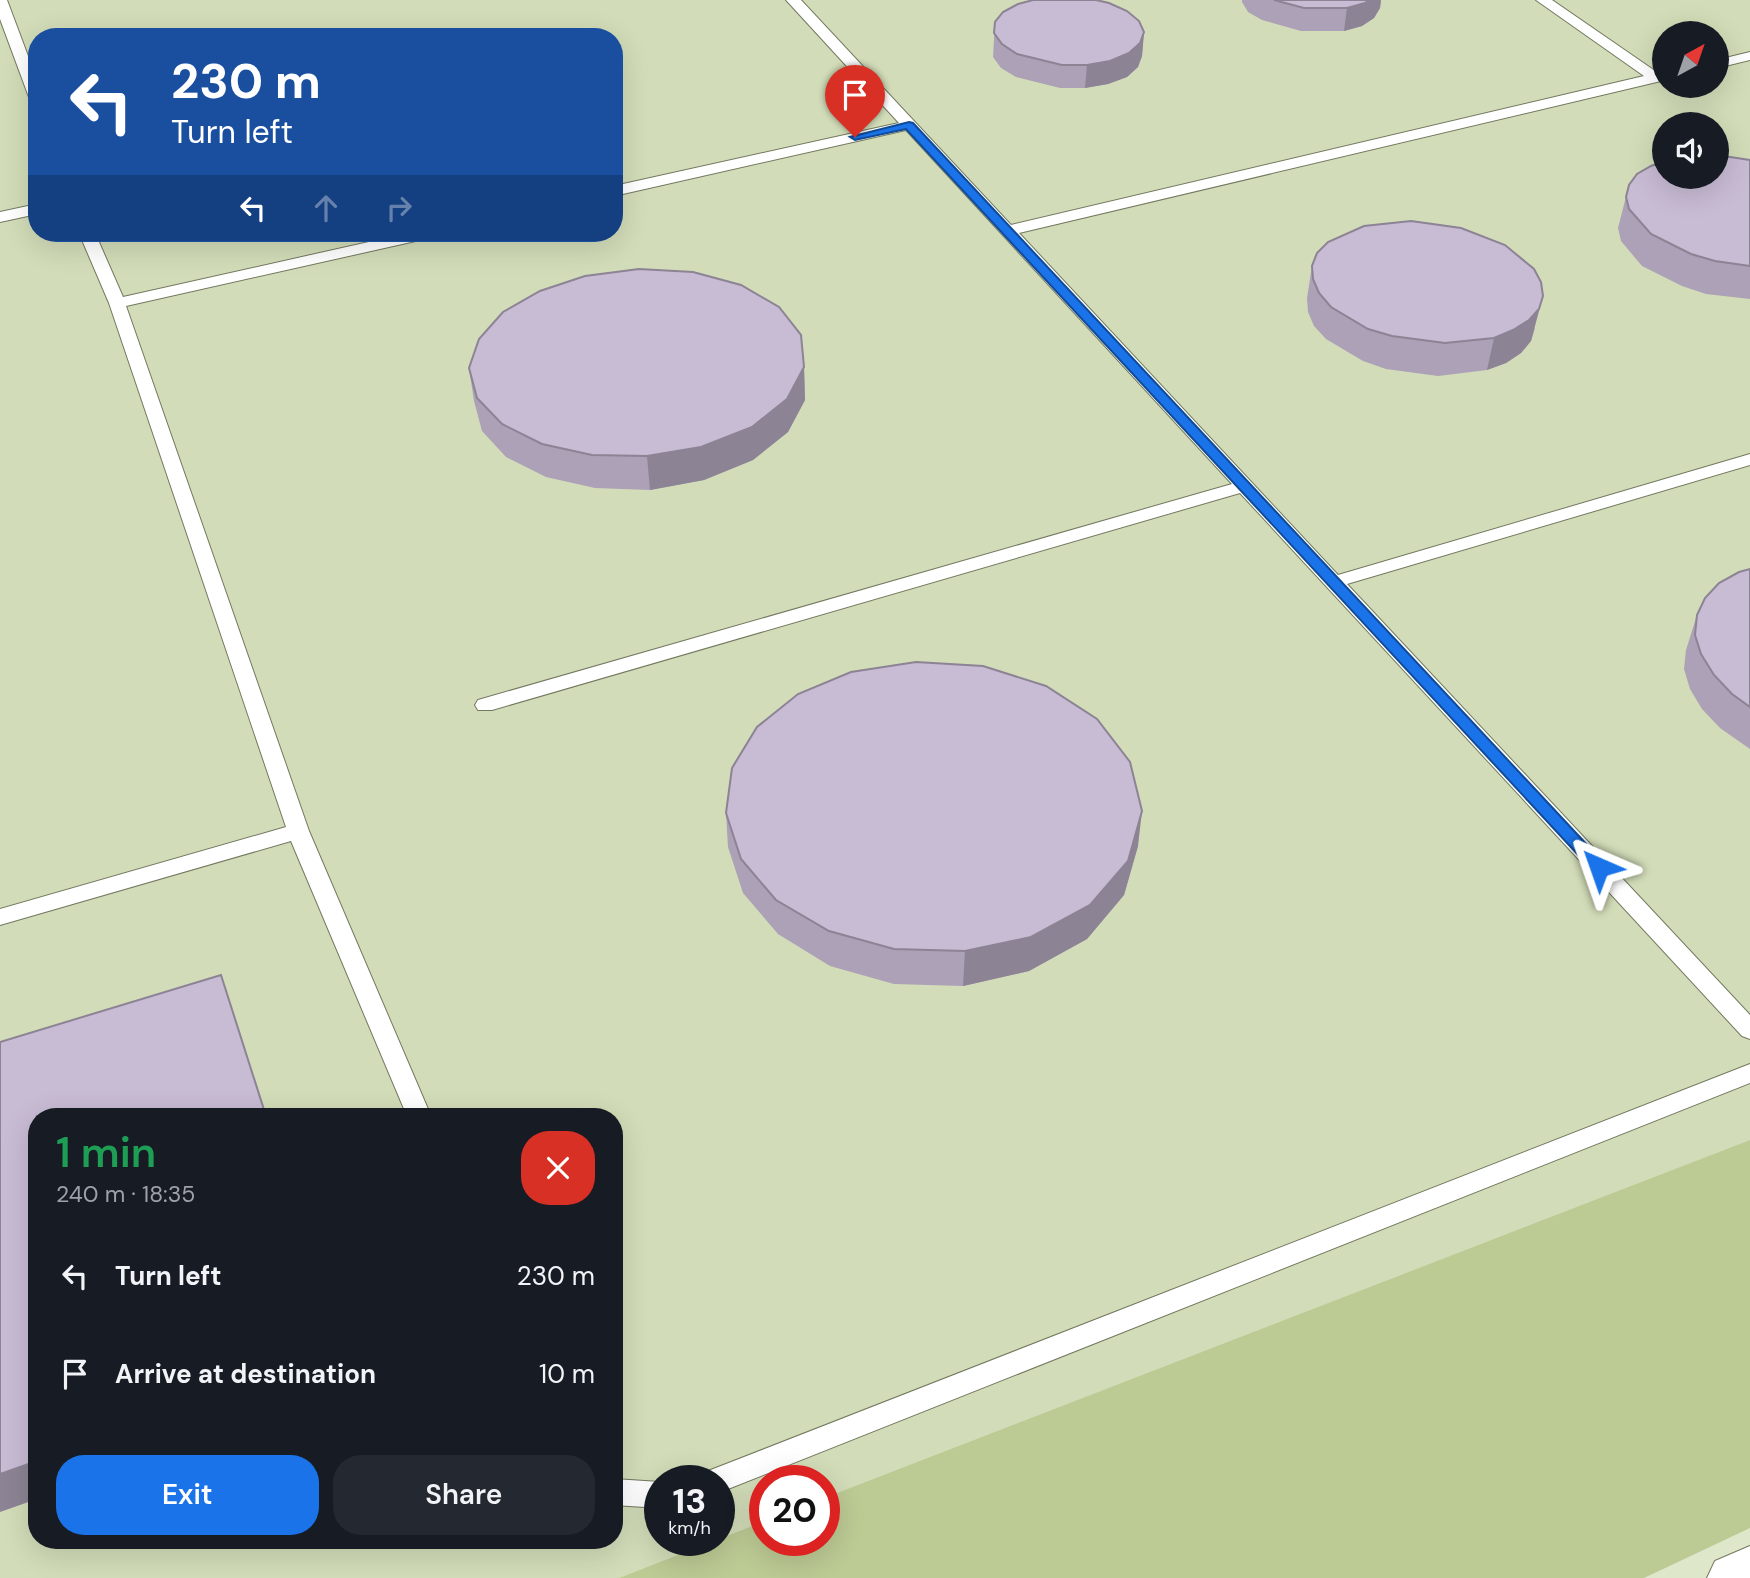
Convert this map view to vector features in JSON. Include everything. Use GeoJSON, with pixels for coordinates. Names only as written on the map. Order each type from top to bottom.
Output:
{"type":"FeatureCollection","features":[{"type":"Feature","properties":{"kind":"street"},"geometry":{"type":"LineString","coordinates":[[1733,1578],[1750,1570]]}},
{"type":"Feature","properties":{"kind":"lane"},"geometry":{"type":"LineString","coordinates":[[0,0],[28,76]]}},
{"type":"Feature","properties":{"kind":"lane"},"geometry":{"type":"LineString","coordinates":[[793,0],[1750,1030]]}},
{"type":"Feature","properties":{"kind":"lane"},"geometry":{"type":"LineString","coordinates":[[1543,0],[1652,72]]}},
{"type":"Feature","properties":{"kind":"lane"},"geometry":{"type":"LineString","coordinates":[[1729,61],[1750,55]]}},
{"type":"Feature","properties":{"kind":"lane"},"geometry":{"type":"LineString","coordinates":[[1008,231],[1652,79]]}},
{"type":"Feature","properties":{"kind":"lane"},"geometry":{"type":"LineString","coordinates":[[623,189],[909,125]]}},
{"type":"Feature","properties":{"kind":"lane"},"geometry":{"type":"LineString","coordinates":[[0,217],[28,211]]}},
{"type":"Feature","properties":{"kind":"lane"},"geometry":{"type":"LineString","coordinates":[[91,242],[117,303],[298,831],[416,1108]]}},
{"type":"Feature","properties":{"kind":"lane"},"geometry":{"type":"LineString","coordinates":[[117,303],[389,242]]}},
{"type":"Feature","properties":{"kind":"lane"},"geometry":{"type":"LineString","coordinates":[[1334,582],[1750,459]]}},
{"type":"Feature","properties":{"kind":"lane"},"geometry":{"type":"LineString","coordinates":[[485,705],[1245,486]]}},
{"type":"Feature","properties":{"kind":"lane"},"geometry":{"type":"LineString","coordinates":[[0,917],[298,831]]}},
{"type":"Feature","properties":{"kind":"lane"},"geometry":{"type":"LineString","coordinates":[[735,1473],[1750,1073]]}},
{"type":"Feature","properties":{"kind":"lane"},"geometry":{"type":"LineString","coordinates":[[623,1493],[644,1494]]}},
{"type":"Feature","properties":{"kind":"shaded area"},"geometry":{"type":"Polygon","coordinates":[[[0,0],[1750,0],[1750,1140],[840,1492],[840,1465],[749,1465],[749,1527],[735,1533],[735,1465],[644,1465],[644,1556],[676,1556],[619,1578],[0,1578],[0,0]]]}},
{"type":"Feature","properties":{"kind":"shaded area"},"geometry":{"type":"Polygon","coordinates":[[[1750,1140],[1750,1528],[1644,1578],[619,1578],[675,1556],[735,1556],[735,1533],[749,1527],[749,1556],[840,1556],[840,1492],[1750,1140]]]}},
{"type":"Feature","properties":{"kind":"building"},"geometry":{"type":"Polygon","coordinates":[[[1033,0],[1096,0],[1109,3],[1127,11],[1139,21],[1144,32],[1140,43],[1129,53],[1110,61],[1087,65],[1062,65],[1017,54],[1002,44],[994,33],[995,22],[1003,12],[1033,0]]]}},
{"type":"Feature","properties":{"kind":"building"},"geometry":{"type":"Polygon","coordinates":[[[1274,0],[1369,0],[1347,8],[1304,8],[1274,0]]]}},
{"type":"Feature","properties":{"kind":"building"},"geometry":{"type":"Polygon","coordinates":[[[1729,157],[1750,160],[1750,266],[1691,254],[1651,234],[1629,209],[1626,197],[1629,185],[1637,174],[1651,166],[1652,189],[1729,189],[1729,157]]]}},
{"type":"Feature","properties":{"kind":"building"},"geometry":{"type":"Polygon","coordinates":[[[1411,221],[1461,228],[1505,245],[1534,269],[1541,282],[1543,296],[1539,309],[1529,320],[1494,338],[1445,343],[1392,336],[1368,329],[1331,307],[1319,293],[1313,279],[1312,266],[1317,253],[1328,242],[1364,226],[1411,221]]]}},
{"type":"Feature","properties":{"kind":"building"},"geometry":{"type":"Polygon","coordinates":[[[639,269],[693,272],[741,285],[779,307],[801,335],[804,367],[787,399],[752,427],[701,447],[647,456],[592,455],[542,444],[502,424],[477,398],[469,368],[479,339],[503,312],[540,291],[585,276],[639,269]]]}},
{"type":"Feature","properties":{"kind":"building"},"geometry":{"type":"Polygon","coordinates":[[[1750,569],[1750,707],[1732,694],[1714,675],[1701,654],[1695,635],[1697,615],[1705,598],[1719,583],[1750,569]]]}},
{"type":"Feature","properties":{"kind":"building"},"geometry":{"type":"Polygon","coordinates":[[[916,662],[983,666],[1046,686],[1097,719],[1130,762],[1142,811],[1128,861],[1090,905],[1031,937],[965,951],[894,949],[829,931],[776,900],[741,859],[726,813],[732,768],[757,727],[798,694],[851,672],[916,662]]]}},
{"type":"Feature","properties":{"kind":"building"},"geometry":{"type":"Polygon","coordinates":[[[221,975],[263,1108],[28,1108],[28,1464],[0,1474],[0,1042],[221,975]]]}},
{"type":"Feature","properties":{"kind":"route"},"geometry":{"type":"LineString","coordinates":[[855,137],[909,125],[1599,867]]}}]}
